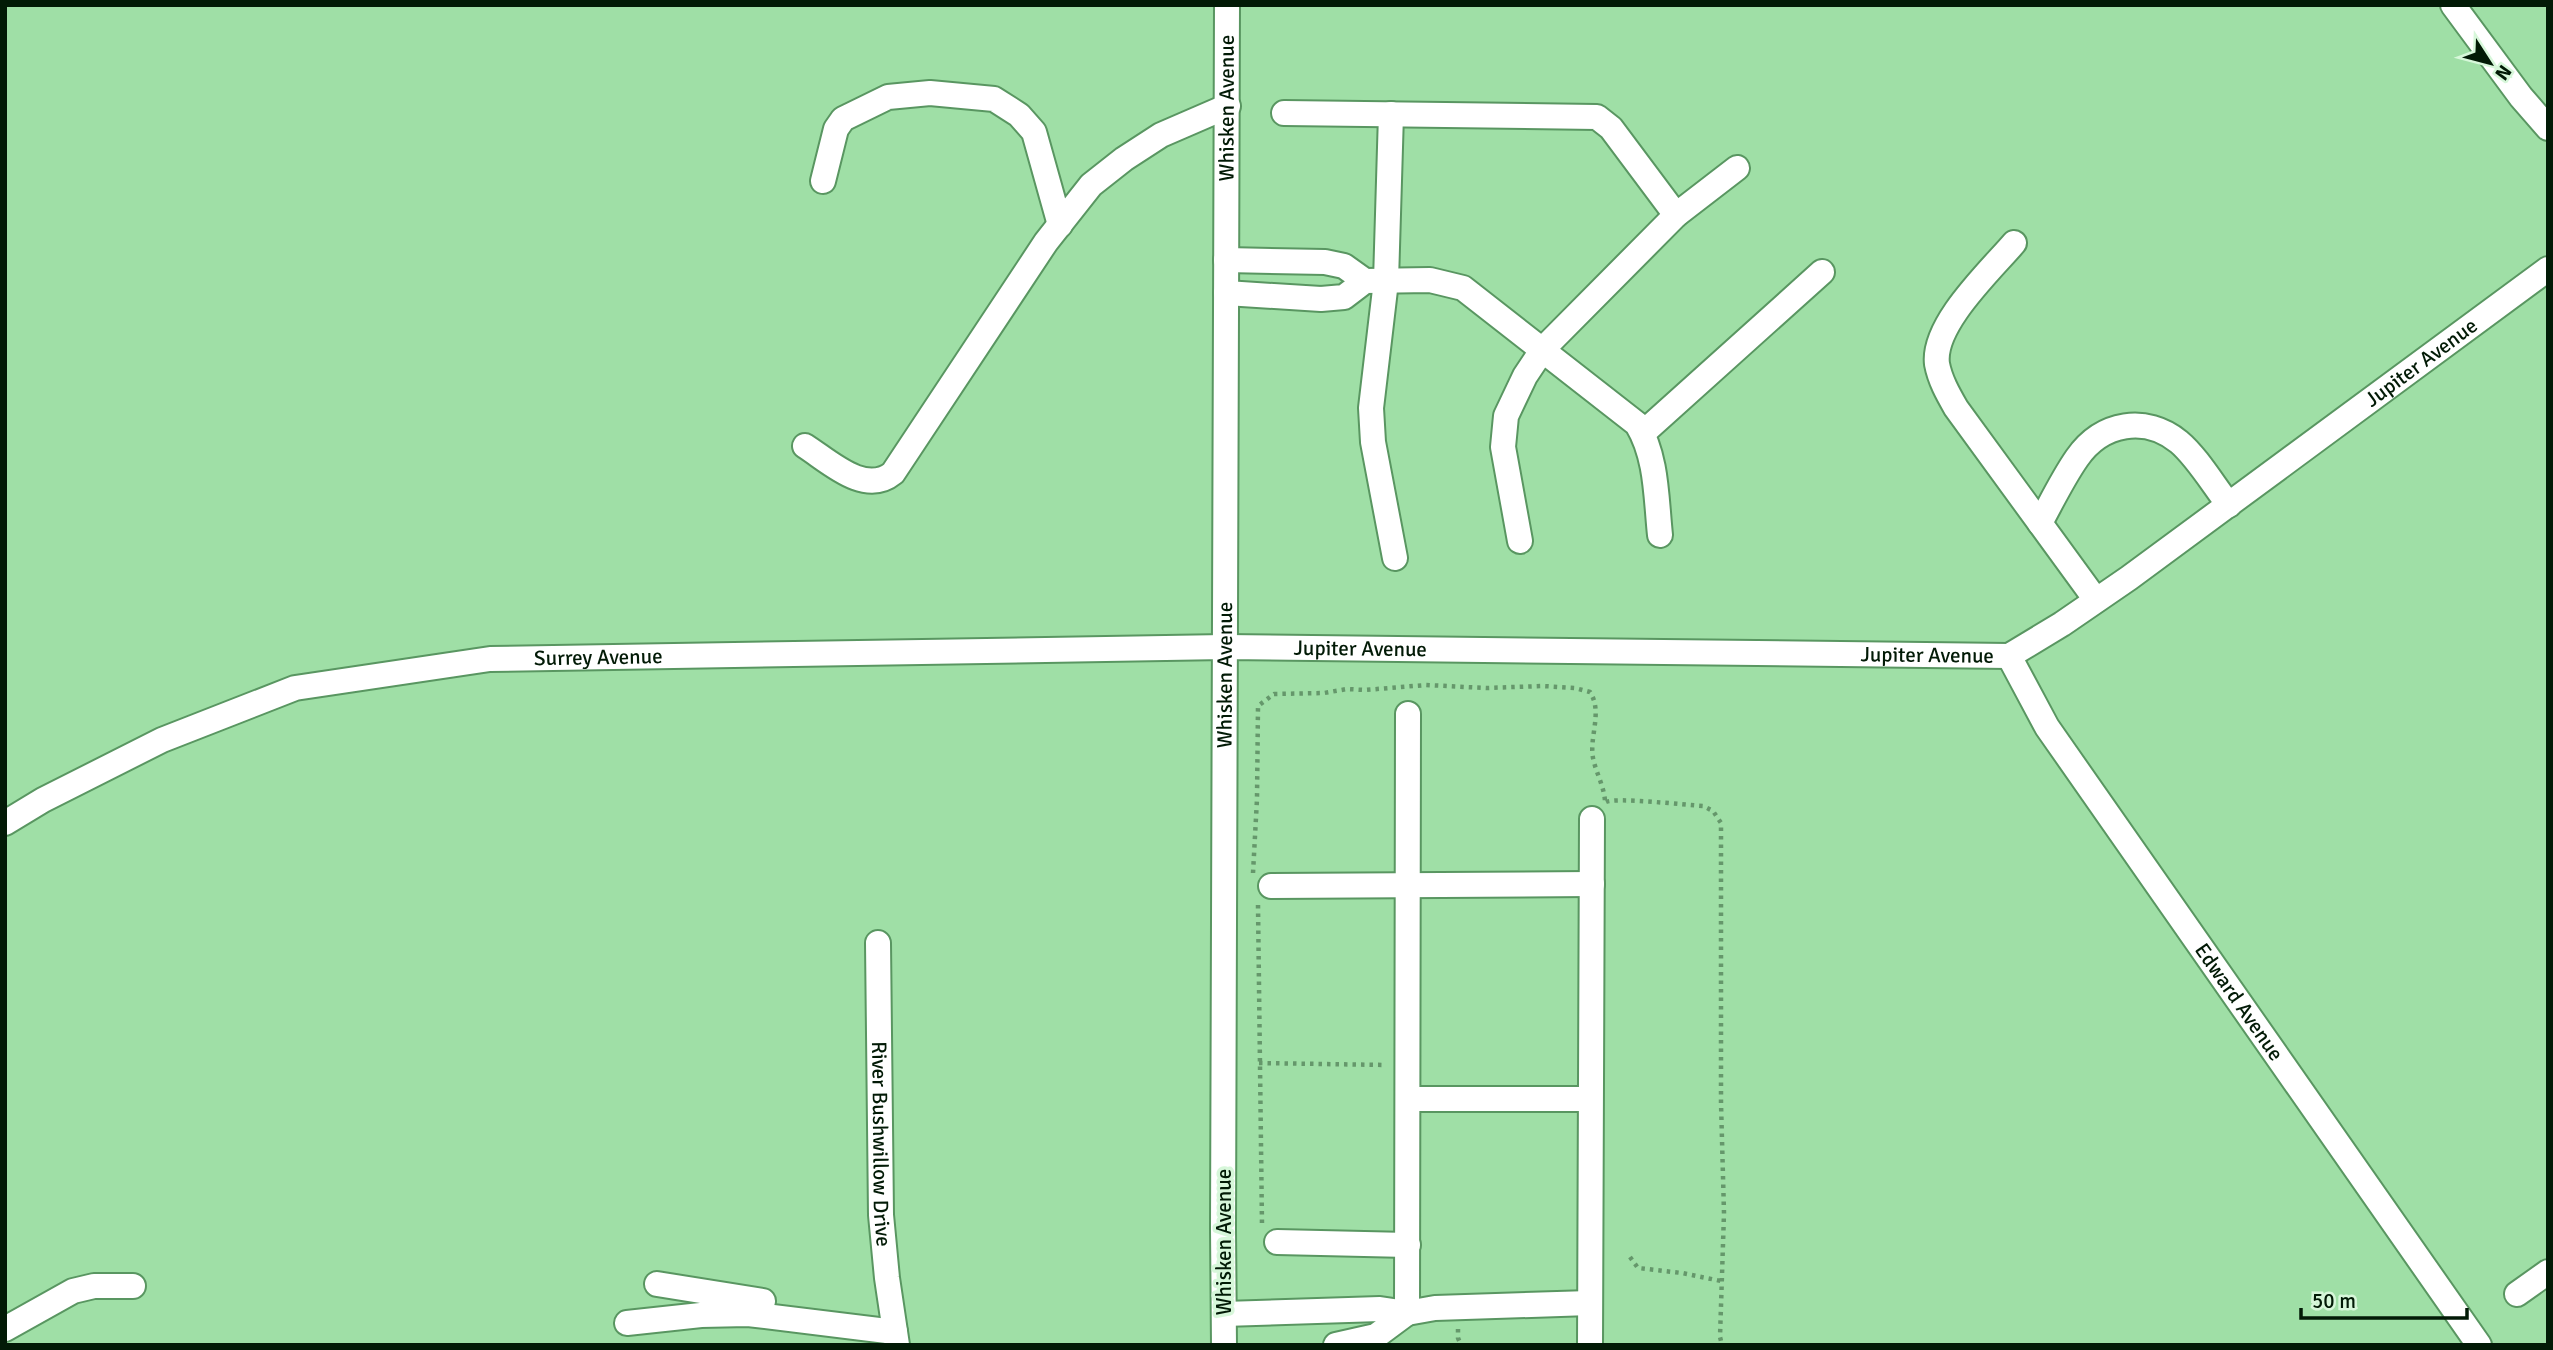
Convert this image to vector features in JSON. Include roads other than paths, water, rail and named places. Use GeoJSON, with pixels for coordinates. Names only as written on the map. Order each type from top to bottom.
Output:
{"type":"FeatureCollection","features":[{"type":"Feature","properties":{"kind":"street","name":"Whisken Avenue"},"geometry":{"type":"LineString","coordinates":[[1224,1345],[1227,5]]}},
{"type":"Feature","properties":{"kind":"street"},"geometry":{"type":"LineString","coordinates":[[2453,5],[2521,97],[2548,128]]}},
{"type":"Feature","properties":{"kind":"street"},"geometry":{"type":"LineString","coordinates":[[823,181],[836,129],[843,120],[888,97],[930,93],[993,99],[1019,115],[1034,132],[1060,225]]}},
{"type":"Feature","properties":{"kind":"street"},"geometry":{"type":"LineString","coordinates":[[805,446],[856,478],[873,482],[885,480],[893,473],[1046,242],[1091,185],[1161,135],[1228,106]]}},
{"type":"Feature","properties":{"kind":"street"},"geometry":{"type":"LineString","coordinates":[[1284,113],[1597,117],[1611,128],[1676,215]]}},
{"type":"Feature","properties":{"kind":"street"},"geometry":{"type":"LineString","coordinates":[[1391,114],[1375,281],[1371,408],[1373,442],[1395,558]]}},
{"type":"Feature","properties":{"kind":"street"},"geometry":{"type":"LineString","coordinates":[[1520,541],[1503,447],[1506,416],[1525,376],[1543,349],[1676,215],[1737,168]]}},
{"type":"Feature","properties":{"kind":"street"},"geometry":{"type":"LineString","coordinates":[[2014,243],[1953,316],[1938,342],[1937,362],[1942,384],[1956,408],[2096,600]]}},
{"type":"Feature","properties":{"kind":"street"},"geometry":{"type":"LineString","coordinates":[[1226,260],[1325,262],[1344,266],[1375,281]]}},
{"type":"Feature","properties":{"kind":"street"},"geometry":{"type":"LineString","coordinates":[[1285,296],[1289,261]]}},
{"type":"Feature","properties":{"kind":"street","name":"Jupiter Avenue"},"geometry":{"type":"LineString","coordinates":[[1225,646],[2009,656],[2062,624],[2229,505],[2548,270]]}},
{"type":"Feature","properties":{"kind":"street"},"geometry":{"type":"LineString","coordinates":[[1643,433],[1822,272]]}},
{"type":"Feature","properties":{"kind":"street"},"geometry":{"type":"LineString","coordinates":[[1226,293],[1321,299],[1344,297],[1375,281],[1430,280],[1463,288],[1637,424],[1648,443],[1660,535]]}},
{"type":"Feature","properties":{"kind":"street"},"geometry":{"type":"LineString","coordinates":[[2040,523],[2078,456],[2095,439],[2116,427],[2137,424],[2160,429],[2181,444],[2229,505]]}},
{"type":"Feature","properties":{"kind":"street","name":"Surrey Avenue"},"geometry":{"type":"LineString","coordinates":[[5,823],[43,800],[162,740],[295,688],[490,659],[1225,646]]}},
{"type":"Feature","properties":{"kind":"street","name":"Edward Avenue"},"geometry":{"type":"LineString","coordinates":[[2009,656],[2046,727],[2479,1345]]}},
{"type":"Feature","properties":{"kind":"street"},"geometry":{"type":"LineString","coordinates":[[1407,1313],[1408,714]]}},
{"type":"Feature","properties":{"kind":"street"},"geometry":{"type":"LineString","coordinates":[[1590,1345],[1592,884],[1598,811]]}},
{"type":"Feature","properties":{"kind":"street"},"geometry":{"type":"LineString","coordinates":[[1259,886],[1592,884]]}},
{"type":"Feature","properties":{"kind":"street","name":"River Bushwillow Drive"},"geometry":{"type":"LineString","coordinates":[[878,943],[881,1215],[895,1330]]}},
{"type":"Feature","properties":{"kind":"street"},"geometry":{"type":"LineString","coordinates":[[1408,1099],[1590,1099]]}},
{"type":"Feature","properties":{"kind":"street"},"geometry":{"type":"LineString","coordinates":[[1277,1242],[1408,1245]]}},
{"type":"Feature","properties":{"kind":"street"},"geometry":{"type":"LineString","coordinates":[[2517,1294],[2548,1272]]}},
{"type":"Feature","properties":{"kind":"street"},"geometry":{"type":"LineString","coordinates":[[657,1284],[895,1330]]}},
{"type":"Feature","properties":{"kind":"street"},"geometry":{"type":"LineString","coordinates":[[5,1329],[73,1291],[94,1286],[133,1286]]}},
{"type":"Feature","properties":{"kind":"street"},"geometry":{"type":"LineString","coordinates":[[1224,1314],[1380,1308],[1407,1313],[1447,1308],[1590,1303]]}},
{"type":"Feature","properties":{"kind":"street"},"geometry":{"type":"LineString","coordinates":[[1336,1345],[1376,1336],[1407,1313]]}},
{"type":"Feature","properties":{"kind":"street"},"geometry":{"type":"LineString","coordinates":[[627,1323],[701,1315],[748,1314],[895,1330]]}}]}
